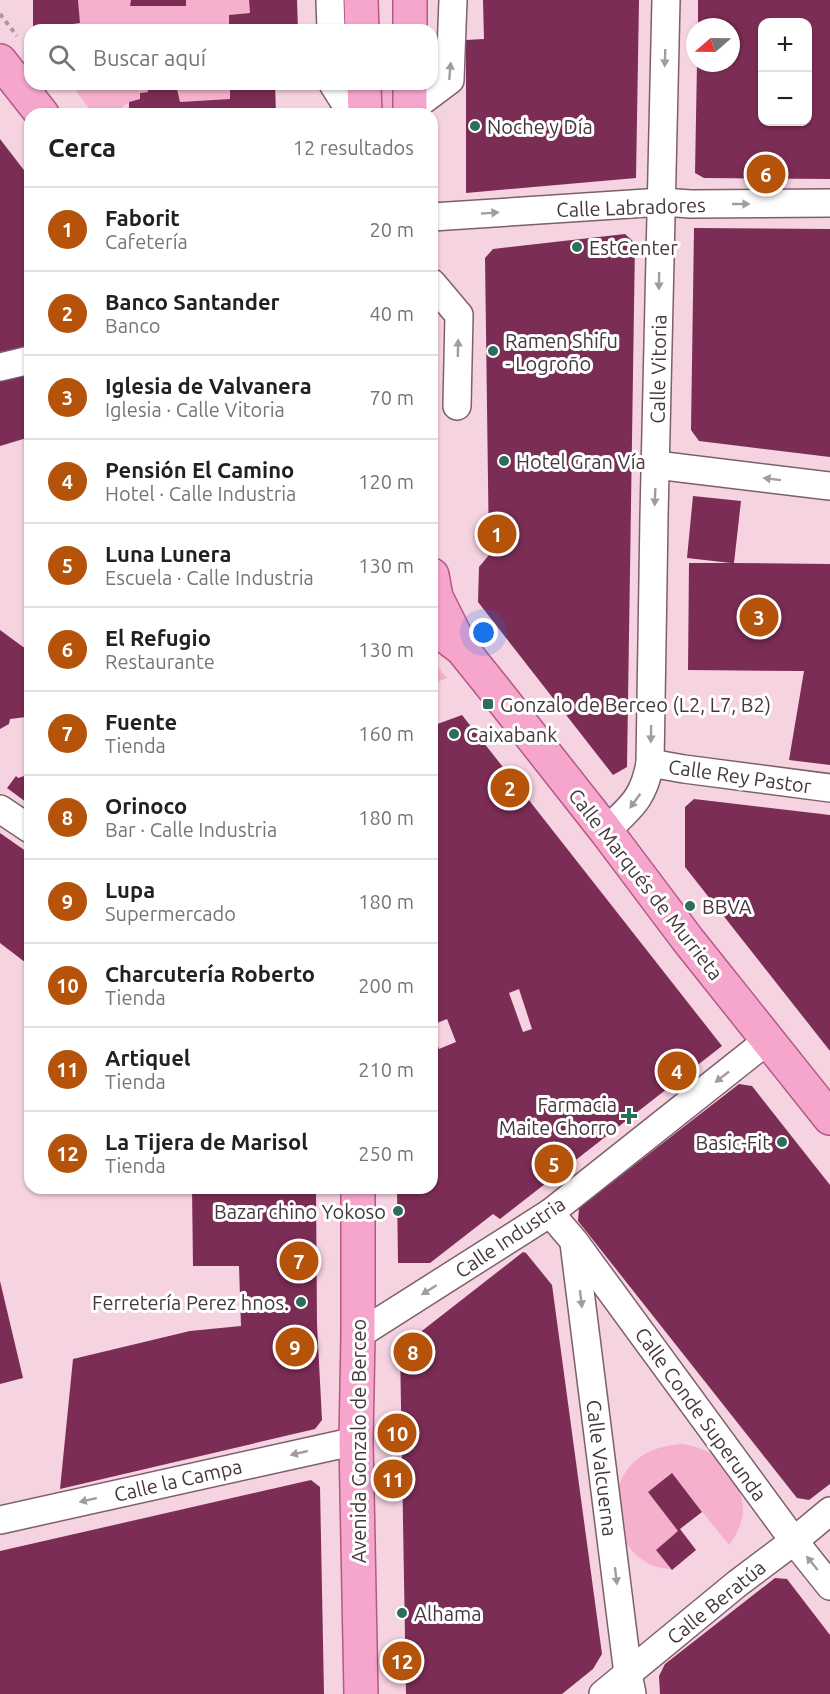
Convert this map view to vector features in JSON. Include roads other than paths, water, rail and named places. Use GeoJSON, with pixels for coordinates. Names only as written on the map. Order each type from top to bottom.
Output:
{"type":"FeatureCollection","features":[{"type":"Feature","properties":{"kind":"main road"},"geometry":{"type":"LineString","coordinates":[[361,0],[362,24]]}},
{"type":"Feature","properties":{"kind":"main road"},"geometry":{"type":"LineString","coordinates":[[410,0],[410,24]]}},
{"type":"Feature","properties":{"kind":"main road"},"geometry":{"type":"LineString","coordinates":[[0,61],[37,108]]}},
{"type":"Feature","properties":{"kind":"main road"},"geometry":{"type":"LineString","coordinates":[[364,90],[365,108]]}},
{"type":"Feature","properties":{"kind":"main road","name":"Calle Marqués de Murrieta"},"geometry":{"type":"LineString","coordinates":[[438,606],[447,648]]}},
{"type":"Feature","properties":{"kind":"main road","name":"Calle Marqués de Murrieta"},"geometry":{"type":"LineString","coordinates":[[438,635],[606,831],[688,940],[830,1118]]}},
{"type":"Feature","properties":{"kind":"main road","name":"Avenida Gonzalo de Berceo"},"geometry":{"type":"LineString","coordinates":[[358,1194],[356,1441],[361,1694]]}},
{"type":"Feature","properties":{"kind":"street"},"geometry":{"type":"LineString","coordinates":[[330,0],[331,24]]}},
{"type":"Feature","properties":{"kind":"street"},"geometry":{"type":"LineString","coordinates":[[438,87],[450,80],[453,0]]}},
{"type":"Feature","properties":{"kind":"street","name":"Calle Vitoria"},"geometry":{"type":"LineString","coordinates":[[606,831],[635,803],[647,780],[651,763],[666,0]]}},
{"type":"Feature","properties":{"kind":"street"},"geometry":{"type":"LineString","coordinates":[[337,90],[348,108]]}},
{"type":"Feature","properties":{"kind":"street"},"geometry":{"type":"LineString","coordinates":[[410,103],[433,90]]}},
{"type":"Feature","properties":{"kind":"street","name":"Calle Labradores"},"geometry":{"type":"LineString","coordinates":[[438,217],[662,202],[690,204],[830,203]]}},
{"type":"Feature","properties":{"kind":"street"},"geometry":{"type":"LineString","coordinates":[[438,290],[459,315],[457,406]]}},
{"type":"Feature","properties":{"kind":"street"},"geometry":{"type":"LineString","coordinates":[[0,367],[24,361]]}},
{"type":"Feature","properties":{"kind":"street"},"geometry":{"type":"LineString","coordinates":[[656,465],[830,486]]}},
{"type":"Feature","properties":{"kind":"street","name":"Calle Rey Pastor"},"geometry":{"type":"LineString","coordinates":[[651,763],[830,788]]}},
{"type":"Feature","properties":{"kind":"street"},"geometry":{"type":"LineString","coordinates":[[0,809],[24,825]]}},
{"type":"Feature","properties":{"kind":"street","name":"Calle Industria"},"geometry":{"type":"LineString","coordinates":[[358,1335],[550,1213],[768,1040]]}},
{"type":"Feature","properties":{"kind":"street","name":"Calle Conde Superunda"},"geometry":{"type":"LineString","coordinates":[[550,1213],[574,1241],[794,1541],[830,1586]]}},
{"type":"Feature","properties":{"kind":"street","name":"Calle Valcuerna"},"geometry":{"type":"LineString","coordinates":[[574,1241],[630,1684]]}},
{"type":"Feature","properties":{"kind":"street","name":"Calle la Campa"},"geometry":{"type":"LineString","coordinates":[[0,1520],[356,1441]]}},
{"type":"Feature","properties":{"kind":"street","name":"Calle Beratúa"},"geometry":{"type":"LineString","coordinates":[[603,1694],[630,1684],[738,1583],[794,1541],[830,1510]]}},
{"type":"Feature","properties":{"kind":"place","name":"Noche y Día"},"geometry":{"type":"Point","coordinates":[475,126]}},
{"type":"Feature","properties":{"kind":"place","name":"El Refugio"},"geometry":{"type":"Point","coordinates":[766,174]}},
{"type":"Feature","properties":{"kind":"place","name":"EstCenter"},"geometry":{"type":"Point","coordinates":[577,247]}},
{"type":"Feature","properties":{"kind":"place","name":"Ramen Shifu - Logroño"},"geometry":{"type":"Point","coordinates":[493,351]}},
{"type":"Feature","properties":{"kind":"place","name":"Hotel Gran Vía"},"geometry":{"type":"Point","coordinates":[504,461]}},
{"type":"Feature","properties":{"kind":"place","name":"Faborit"},"geometry":{"type":"Point","coordinates":[497,534]}},
{"type":"Feature","properties":{"kind":"place","name":"Iglesia de Valvanera"},"geometry":{"type":"Point","coordinates":[759,617]}},
{"type":"Feature","properties":{"kind":"place","name":"Gonzalo de Berceo (L2, L7, B2)"},"geometry":{"type":"Point","coordinates":[488,704]}},
{"type":"Feature","properties":{"kind":"place","name":"Caixabank"},"geometry":{"type":"Point","coordinates":[454,734]}},
{"type":"Feature","properties":{"kind":"place","name":"Banco Santander"},"geometry":{"type":"Point","coordinates":[510,788]}},
{"type":"Feature","properties":{"kind":"place","name":"BBVA"},"geometry":{"type":"Point","coordinates":[690,906]}},
{"type":"Feature","properties":{"kind":"place","name":"Pensión El Camino"},"geometry":{"type":"Point","coordinates":[677,1071]}},
{"type":"Feature","properties":{"kind":"place","name":"Farmacia Maite Chorro"},"geometry":{"type":"Point","coordinates":[629,1116]}},
{"type":"Feature","properties":{"kind":"place","name":"Basic-Fit"},"geometry":{"type":"Point","coordinates":[782,1142]}},
{"type":"Feature","properties":{"kind":"place","name":"Luna Lunera"},"geometry":{"type":"Point","coordinates":[554,1164]}},
{"type":"Feature","properties":{"kind":"place","name":"Bazar chino Yokoso"},"geometry":{"type":"Point","coordinates":[398,1211]}},
{"type":"Feature","properties":{"kind":"place","name":"Fuente"},"geometry":{"type":"Point","coordinates":[299,1261]}},
{"type":"Feature","properties":{"kind":"place","name":"Ferretería Perez hnos."},"geometry":{"type":"Point","coordinates":[301,1302]}},
{"type":"Feature","properties":{"kind":"place","name":"Lupa"},"geometry":{"type":"Point","coordinates":[295,1347]}},
{"type":"Feature","properties":{"kind":"place","name":"Orinoco"},"geometry":{"type":"Point","coordinates":[413,1352]}},
{"type":"Feature","properties":{"kind":"place","name":"Charcutería Roberto"},"geometry":{"type":"Point","coordinates":[397,1433]}},
{"type":"Feature","properties":{"kind":"place","name":"Artiquel"},"geometry":{"type":"Point","coordinates":[393,1479]}},
{"type":"Feature","properties":{"kind":"place","name":"Alhama"},"geometry":{"type":"Point","coordinates":[402,1613]}},
{"type":"Feature","properties":{"kind":"place","name":"La Tijera de Marisol"},"geometry":{"type":"Point","coordinates":[402,1661]}}]}
